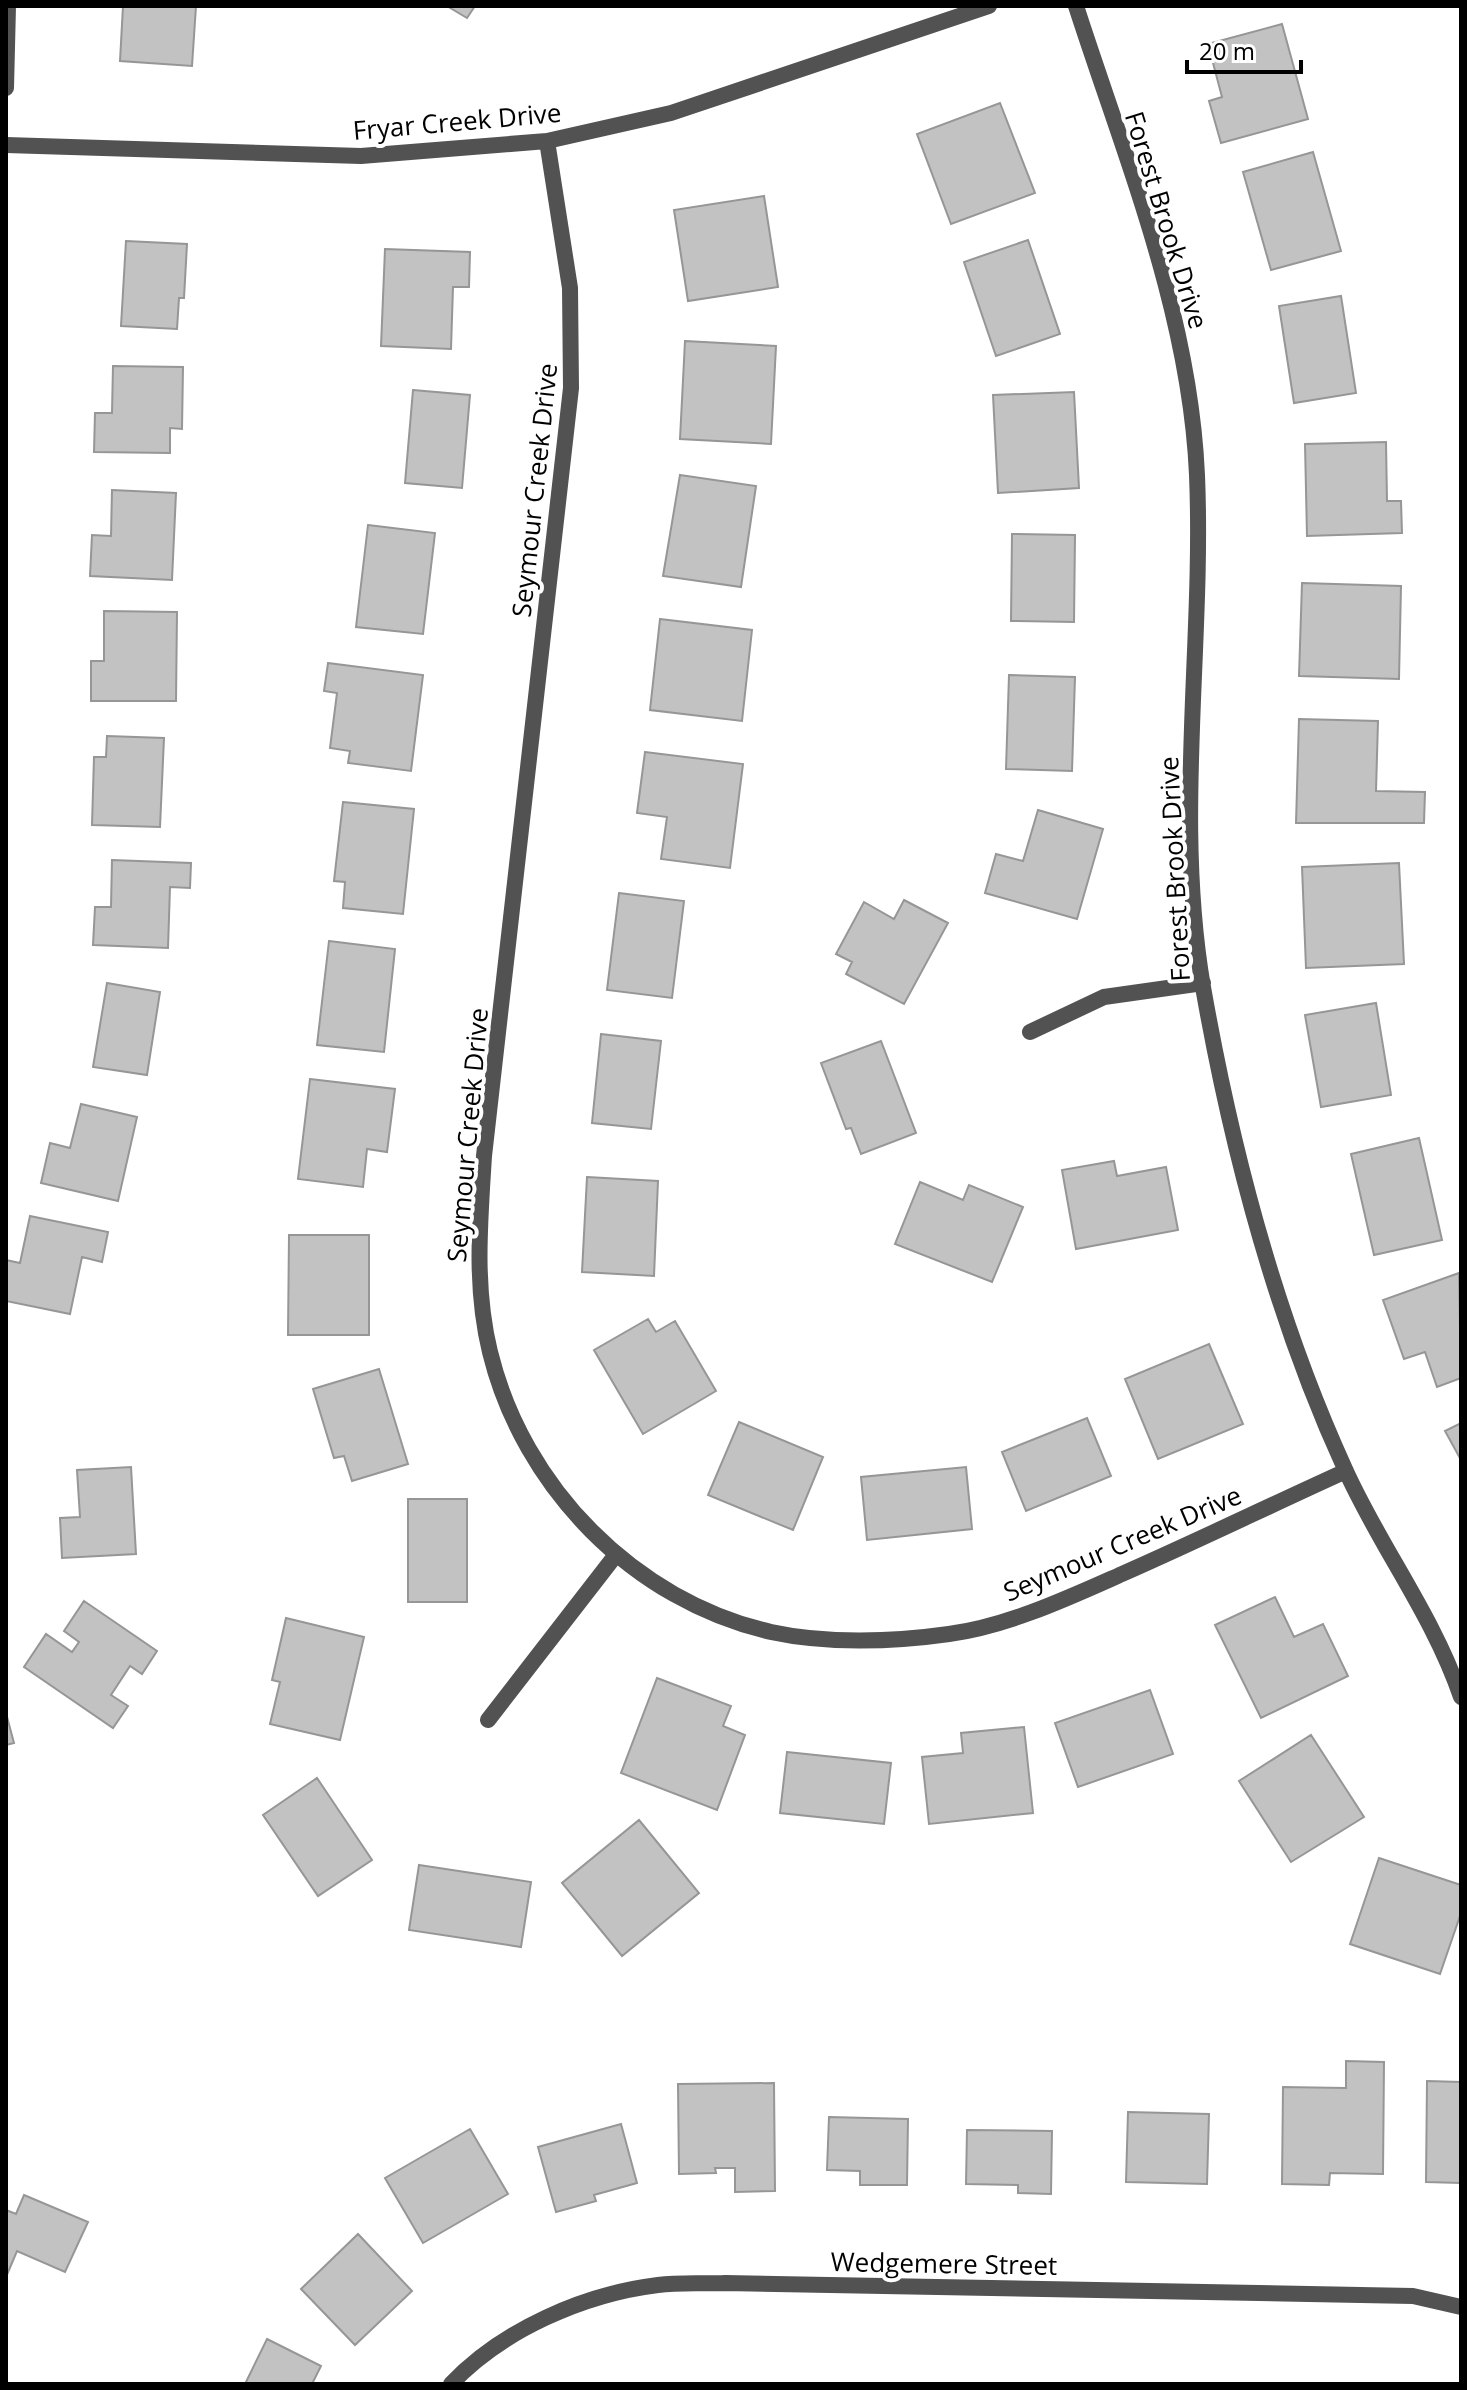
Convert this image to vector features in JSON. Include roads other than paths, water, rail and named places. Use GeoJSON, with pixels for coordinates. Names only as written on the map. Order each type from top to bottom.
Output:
{"type":"FeatureCollection","features":[{"type":"Feature","properties":{"kind":"street"},"geometry":{"type":"LineString","coordinates":[[6,88],[8,6]]}},
{"type":"Feature","properties":{"kind":"street","name":"Fryar Creek Drive"},"geometry":{"type":"LineString","coordinates":[[6,145],[361,156],[547,141],[671,113],[989,6]]}},
{"type":"Feature","properties":{"kind":"street","name":"Forest Brook Drive"},"geometry":{"type":"LineString","coordinates":[[1076,6],[1168,293],[1193,426],[1197,526],[1191,811],[1203,983],[1259,1239],[1288,1326],[1346,1471],[1446,1655],[1461,1697]]}},
{"type":"Feature","properties":{"kind":"street","name":"Seymour Creek Drive"},"geometry":{"type":"LineString","coordinates":[[547,141],[570,288],[571,388],[484,1156],[478,1248],[481,1306],[503,1397],[548,1481],[615,1556],[685,1597],[772,1632],[873,1639],[950,1634],[1075,1594],[1346,1471]]}},
{"type":"Feature","properties":{"kind":"street"},"geometry":{"type":"LineString","coordinates":[[1030,1032],[1104,997],[1203,983]]}},
{"type":"Feature","properties":{"kind":"street"},"geometry":{"type":"LineString","coordinates":[[488,1720],[615,1556]]}},
{"type":"Feature","properties":{"kind":"street","name":"Wedgemere Street"},"geometry":{"type":"LineString","coordinates":[[451,2384],[464,2370],[512,2336],[546,2319],[605,2297],[658,2285],[725,2283],[1413,2296],[1461,2307]]}}]}
